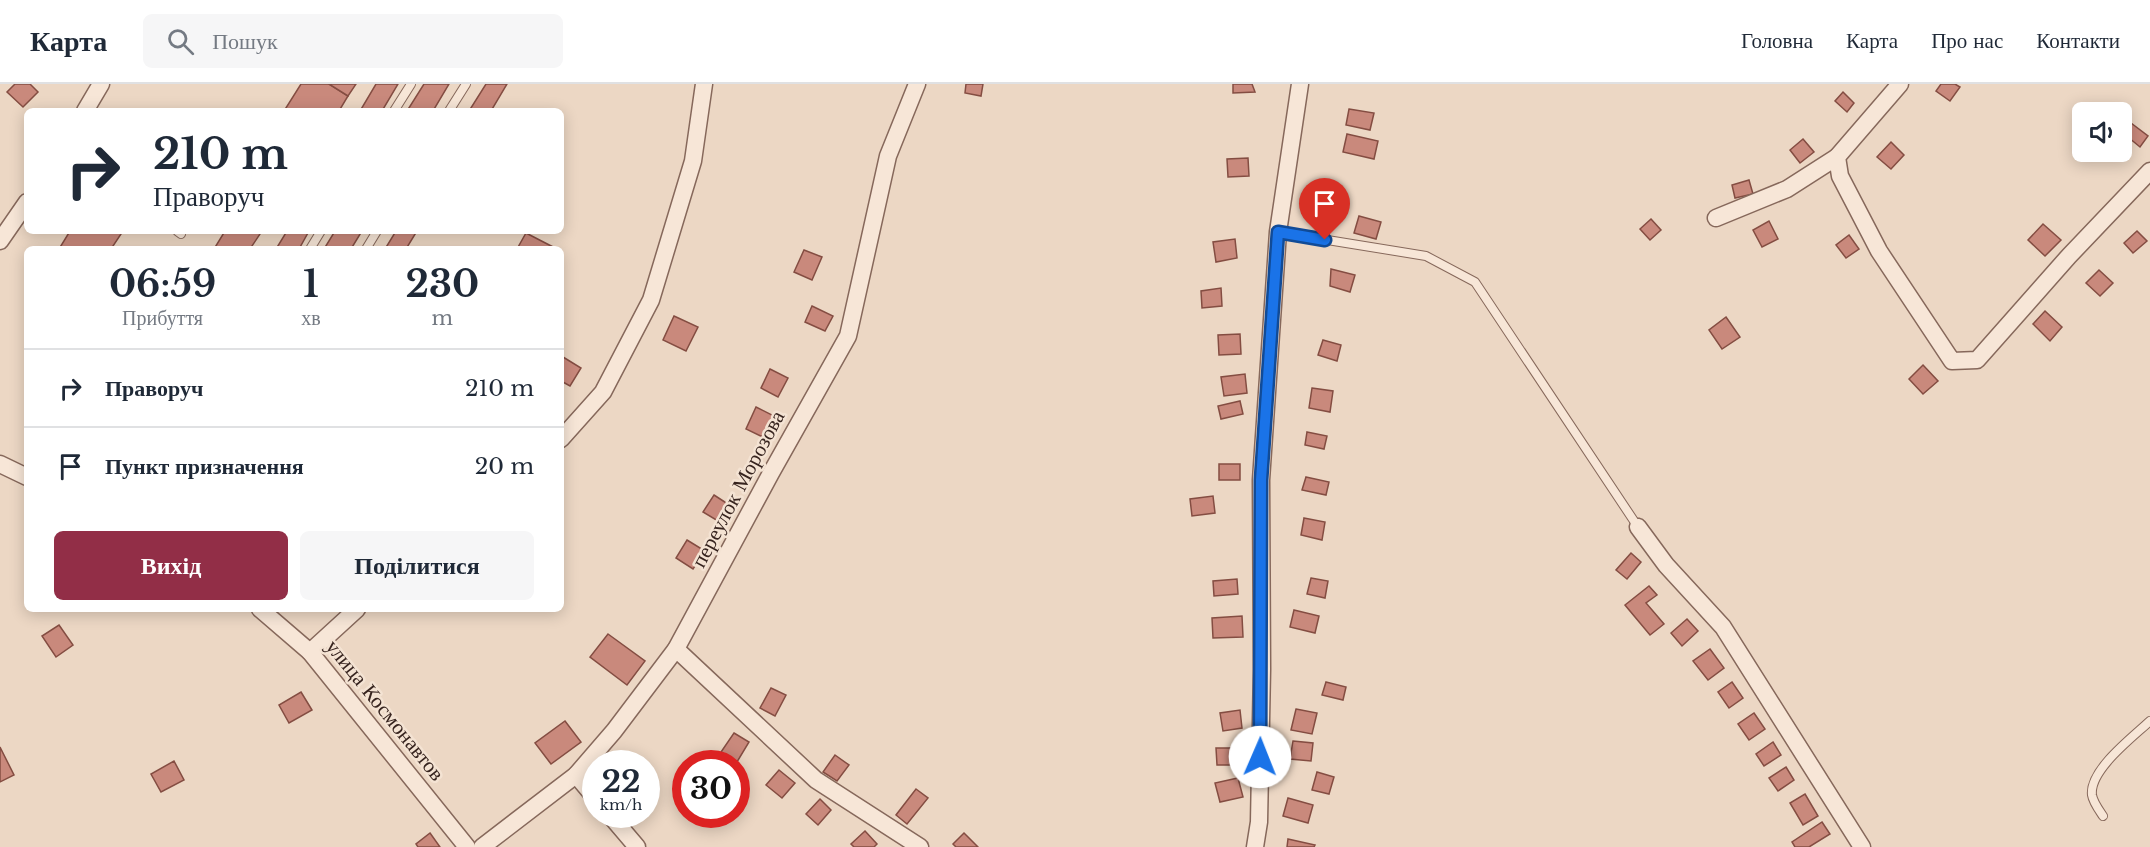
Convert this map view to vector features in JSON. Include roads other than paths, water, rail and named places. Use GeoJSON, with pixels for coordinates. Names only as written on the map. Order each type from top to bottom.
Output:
{"type":"FeatureCollection","features":[{"type":"Feature","properties":{"kind":"street"},"geometry":{"type":"LineString","coordinates":[[88,108],[101,84]]}},
{"type":"Feature","properties":{"kind":"street"},"geometry":{"type":"LineString","coordinates":[[564,436],[603,392],[651,300],[693,161],[704,84]]}},
{"type":"Feature","properties":{"kind":"street","name":"переулок Морозова"},"geometry":{"type":"LineString","coordinates":[[482,847],[576,775],[614,731],[676,649],[848,336],[888,156],[917,84]]}},
{"type":"Feature","properties":{"kind":"street"},"geometry":{"type":"LineString","coordinates":[[1256,847],[1259,822],[1262,681],[1261,480],[1278,232],[1300,84]]}},
{"type":"Feature","properties":{"kind":"street"},"geometry":{"type":"LineString","coordinates":[[1716,218],[1787,189],[1837,157],[1900,84]]}},
{"type":"Feature","properties":{"kind":"street"},"geometry":{"type":"LineString","coordinates":[[1837,157],[1840,176],[1879,251],[1952,361],[1977,360],[2069,256],[2150,171]]}},
{"type":"Feature","properties":{"kind":"street"},"geometry":{"type":"LineString","coordinates":[[0,241],[24,206]]}},
{"type":"Feature","properties":{"kind":"street"},"geometry":{"type":"LineString","coordinates":[[0,464],[24,476]]}},
{"type":"Feature","properties":{"kind":"street"},"geometry":{"type":"LineString","coordinates":[[1638,527],[1666,565],[1723,627],[1862,847]]}},
{"type":"Feature","properties":{"kind":"street","name":"улица Космонавтов"},"geometry":{"type":"LineString","coordinates":[[263,612],[310,652],[467,847]]}},
{"type":"Feature","properties":{"kind":"street"},"geometry":{"type":"LineString","coordinates":[[310,652],[354,612]]}},
{"type":"Feature","properties":{"kind":"street"},"geometry":{"type":"LineString","coordinates":[[676,649],[816,780],[920,847]]}},
{"type":"Feature","properties":{"kind":"street"},"geometry":{"type":"LineString","coordinates":[[576,775],[582,782]]}},
{"type":"Feature","properties":{"kind":"street"},"geometry":{"type":"LineString","coordinates":[[621,828],[638,847]]}},
{"type":"Feature","properties":{"kind":"lane"},"geometry":{"type":"LineString","coordinates":[[396,108],[411,84]]}},
{"type":"Feature","properties":{"kind":"lane"},"geometry":{"type":"LineString","coordinates":[[451,108],[466,84]]}},
{"type":"Feature","properties":{"kind":"lane"},"geometry":{"type":"LineString","coordinates":[[1278,232],[1426,256],[1474,282],[1638,527]]}},
{"type":"Feature","properties":{"kind":"lane"},"geometry":{"type":"LineString","coordinates":[[2103,816],[2092,796],[2094,778],[2150,721]]}}]}
